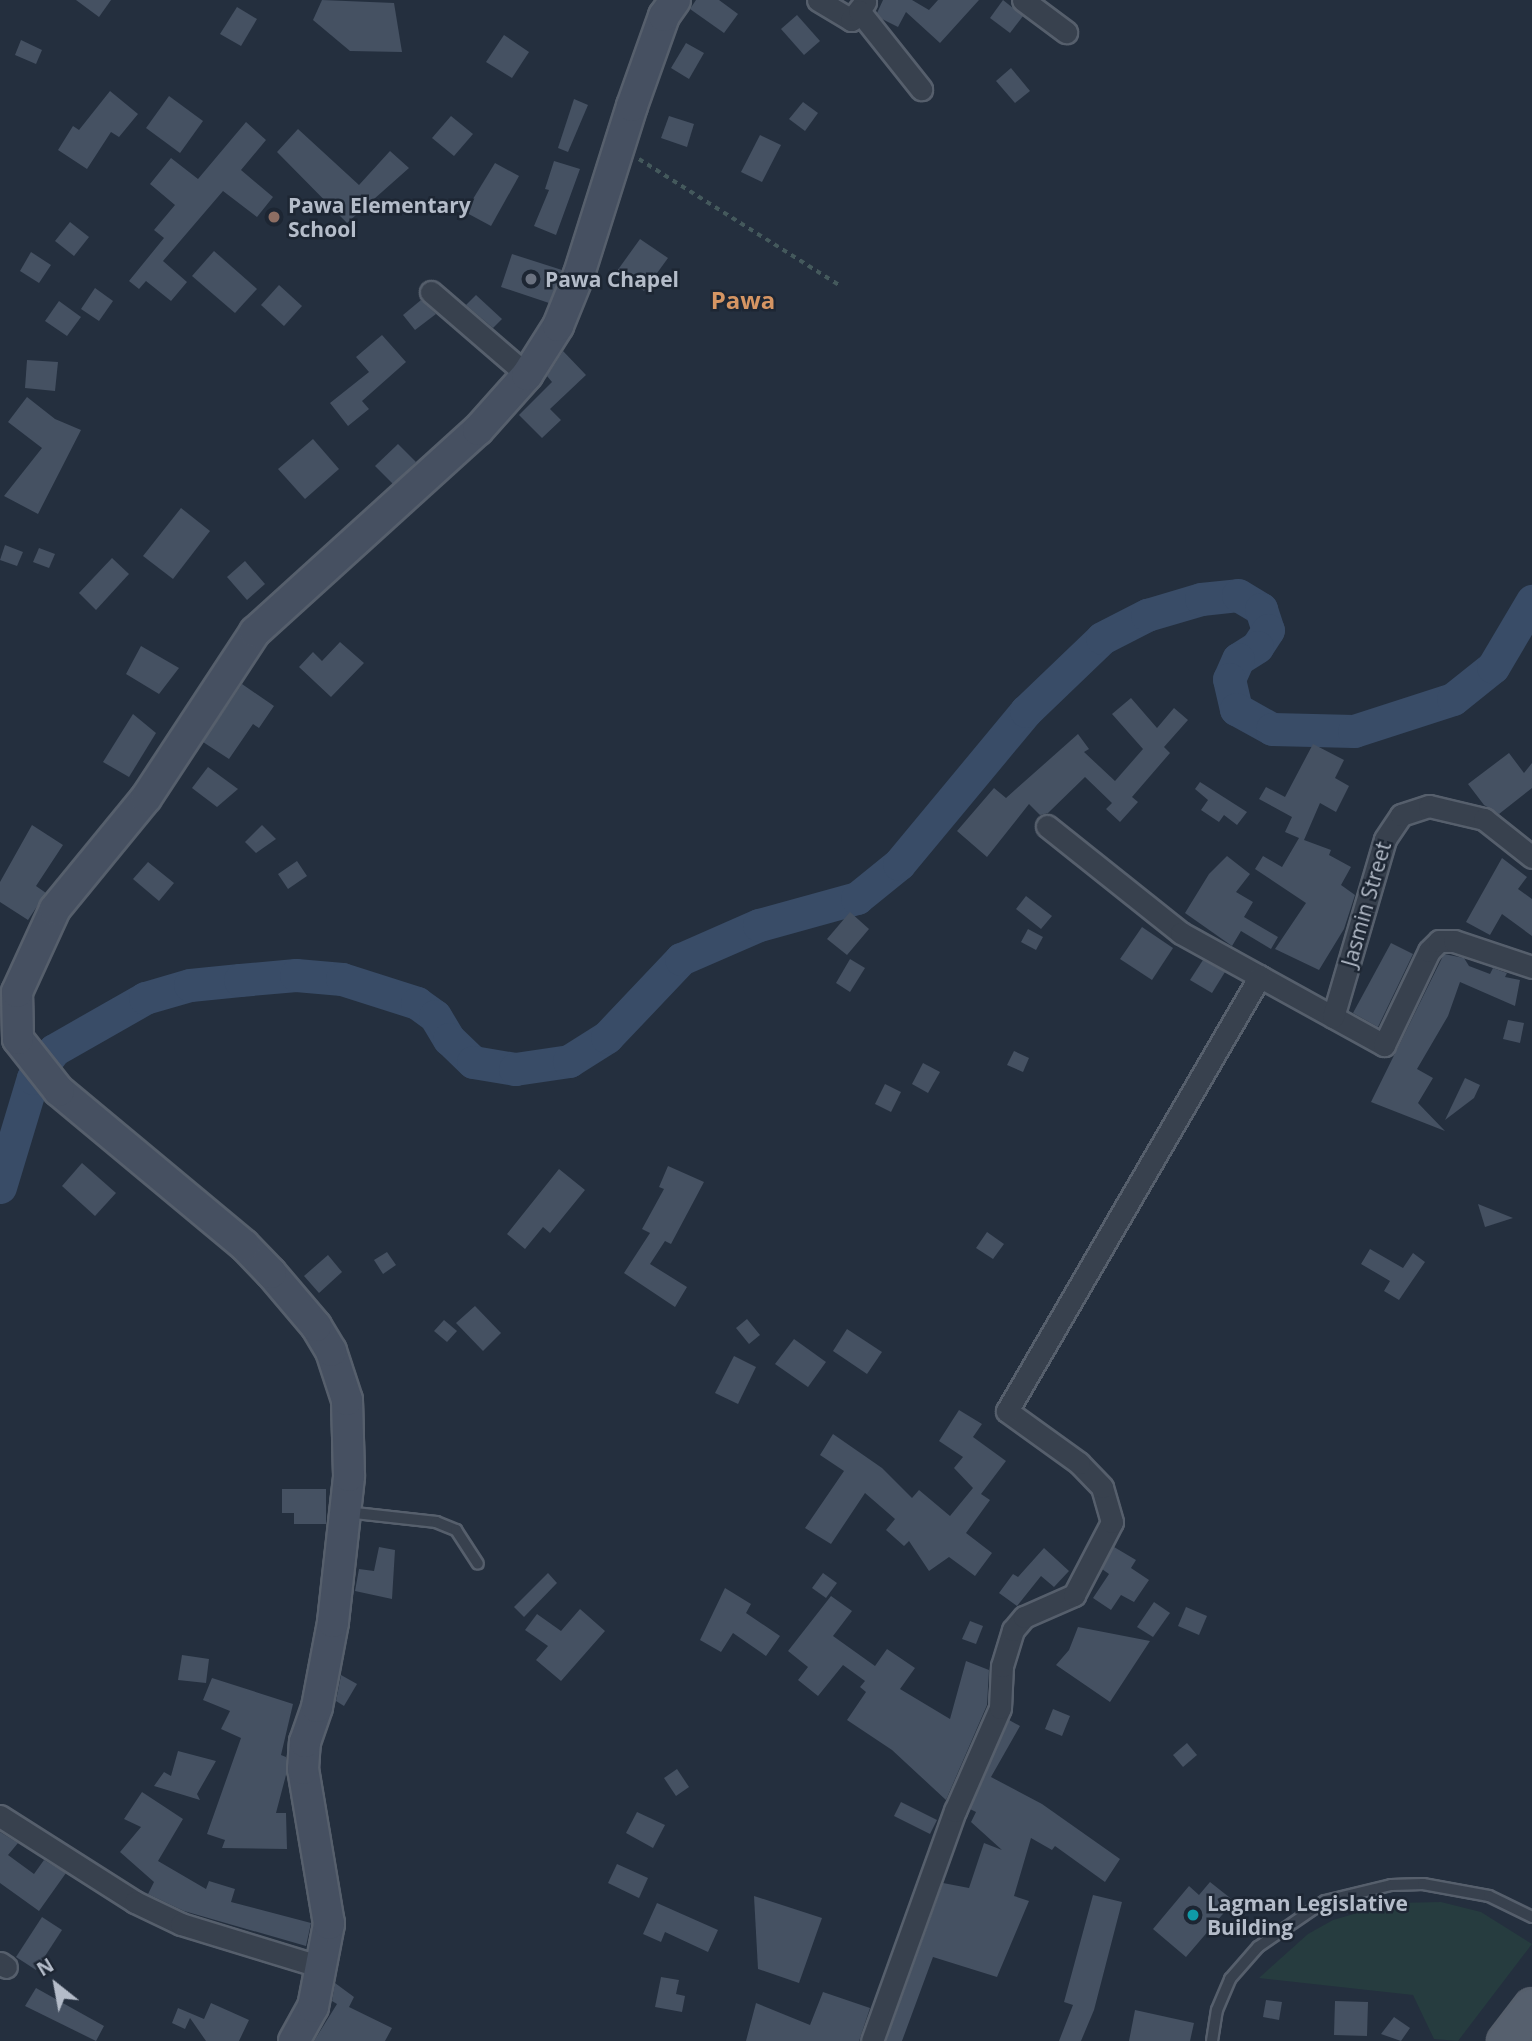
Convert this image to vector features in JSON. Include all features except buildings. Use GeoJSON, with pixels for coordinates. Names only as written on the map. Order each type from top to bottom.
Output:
{"type":"FeatureCollection","features":[{"type":"Feature","properties":{"kind":"main road"},"geometry":{"type":"LineString","coordinates":[[1505,2041],[1532,2006]]}},
{"type":"Feature","properties":{"kind":"street"},"geometry":{"type":"LineString","coordinates":[[294,2041],[313,2007],[329,1924],[303,1769],[304,1742],[317,1707],[333,1622],[349,1476],[347,1400],[331,1351],[316,1326],[243,1245],[59,1091],[18,1039],[17,992],[55,909],[146,798],[255,632],[459,447],[527,375],[569,300],[664,16],[675,0]]}},
{"type":"Feature","properties":{"kind":"street"},"geometry":{"type":"LineString","coordinates":[[818,0],[851,20],[862,6],[920,89]]}},
{"type":"Feature","properties":{"kind":"street"},"geometry":{"type":"LineString","coordinates":[[1023,0],[1066,32]]}},
{"type":"Feature","properties":{"kind":"street"},"geometry":{"type":"LineString","coordinates":[[431,292],[527,375]]}},
{"type":"Feature","properties":{"kind":"street","name":"Jasmin Street"},"geometry":{"type":"LineString","coordinates":[[1333,1017],[1385,839],[1401,815],[1429,806],[1483,819],[1532,857]]}},
{"type":"Feature","properties":{"kind":"street"},"geometry":{"type":"LineString","coordinates":[[1047,826],[1181,933],[1384,1045],[1429,951],[1439,941],[1454,941],[1532,967]]}},
{"type":"Feature","properties":{"kind":"street"},"geometry":{"type":"LineString","coordinates":[[872,2041],[955,1811],[1000,1708],[1002,1667],[1013,1630],[1024,1617],[1074,1594],[1112,1522],[1102,1487],[1079,1463],[1007,1411],[1260,976]]}},
{"type":"Feature","properties":{"kind":"street"},"geometry":{"type":"LineString","coordinates":[[0,1816],[135,1902],[181,1924],[322,1967]]}},
{"type":"Feature","properties":{"kind":"lane"},"geometry":{"type":"LineString","coordinates":[[344,1511],[436,1522],[456,1530],[478,1564]]}},
{"type":"Feature","properties":{"kind":"lane"},"geometry":{"type":"LineString","coordinates":[[1212,2041],[1217,2010],[1230,1979],[1267,1939],[1325,1901],[1391,1885],[1423,1884],[1489,1896],[1532,1917]]}},
{"type":"Feature","properties":{"kind":"path"},"geometry":{"type":"LineString","coordinates":[[620,146],[839,285]]}},
{"type":"Feature","properties":{"kind":"green space"},"geometry":{"type":"Polygon","coordinates":[[[1441,1902],[1481,1912],[1532,1944],[1458,2041],[1434,2039],[1413,1995],[1259,1978],[1308,1934],[1333,1920],[1392,1903],[1441,1902]]]}},
{"type":"Feature","properties":{"kind":"waterway"},"geometry":{"type":"LineString","coordinates":[[0,1187],[33,1078],[54,1050],[145,998],[190,985],[240,980],[296,975],[342,979],[417,1003],[435,1016],[449,1039],[473,1062],[515,1069],[569,1061],[607,1037],[681,959],[759,925],[857,898],[899,864],[1026,711],[1102,638],[1147,615],[1201,599],[1238,595],[1261,609],[1268,630],[1257,647],[1238,659],[1229,679],[1236,709],[1272,729],[1354,731],[1453,699],[1493,667],[1532,601]]}},
{"type":"Feature","properties":{"kind":"place","name":"Pawa Elementary School"},"geometry":{"type":"Point","coordinates":[274,217]}},
{"type":"Feature","properties":{"kind":"place","name":"Pawa Chapel"},"geometry":{"type":"Point","coordinates":[531,279]}},
{"type":"Feature","properties":{"kind":"place","name":"Lagman Legislative Building"},"geometry":{"type":"Point","coordinates":[1193,1915]}},
{"type":"Feature","properties":{"kind":"district","name":"Pawa"},"geometry":{"type":"Point","coordinates":[743,300]}}]}
